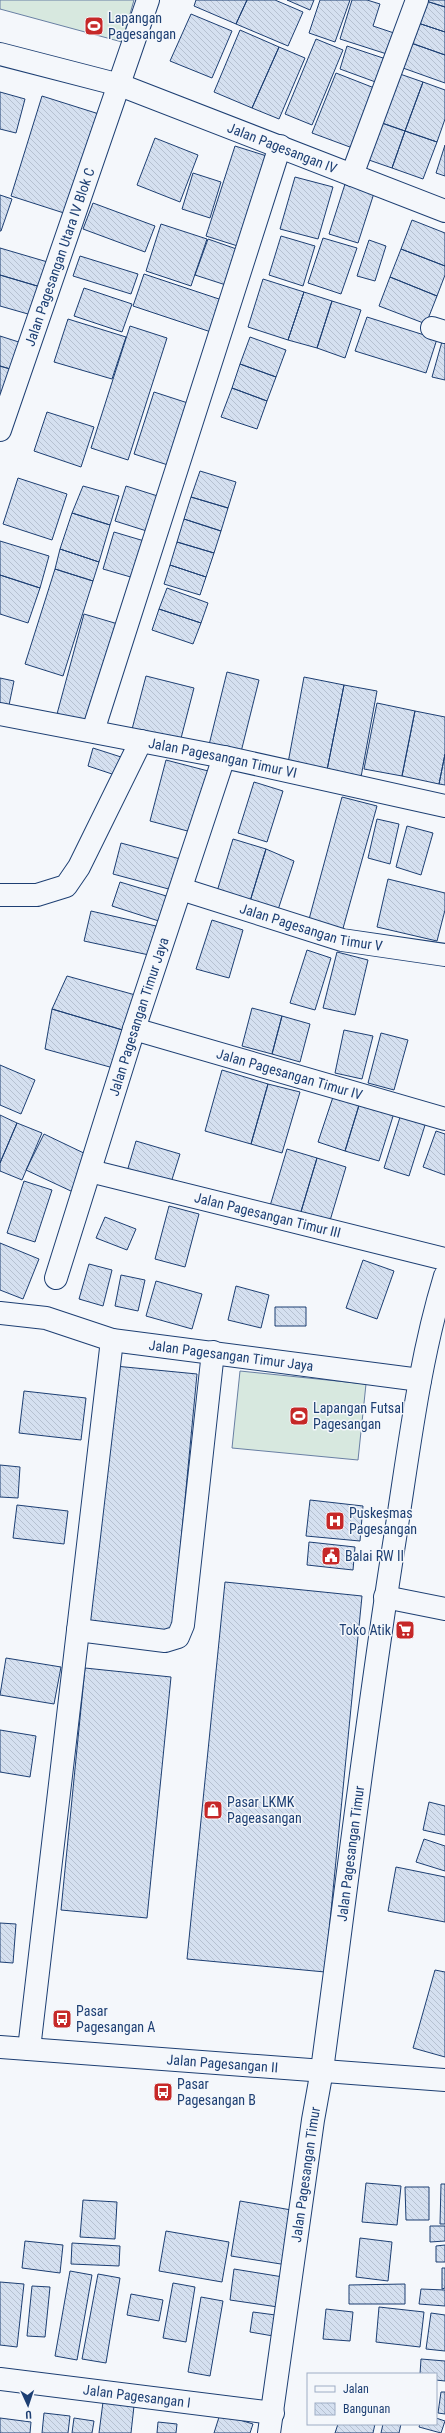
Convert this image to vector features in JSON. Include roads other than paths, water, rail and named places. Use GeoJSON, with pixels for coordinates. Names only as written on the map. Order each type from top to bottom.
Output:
{"type":"FeatureCollection","features":[{"type":"Feature","properties":{"kind":"street","name":"Jalan Pagesangan Utara IV Blok C"},"geometry":{"type":"LineString","coordinates":[[0,430],[68,227],[120,85],[148,0]]}},
{"type":"Feature","properties":{"kind":"street"},"geometry":{"type":"LineString","coordinates":[[352,175],[417,0]]}},
{"type":"Feature","properties":{"kind":"street","name":"Jalan Pagesangan IV"},"geometry":{"type":"LineString","coordinates":[[0,54],[120,85],[445,210]]}},
{"type":"Feature","properties":{"kind":"street"},"geometry":{"type":"LineString","coordinates":[[93,731],[280,146]]}},
{"type":"Feature","properties":{"kind":"street","name":"Jalan Pagesangan Timur VI"},"geometry":{"type":"LineString","coordinates":[[0,714],[224,757],[445,806]]}},
{"type":"Feature","properties":{"kind":"street"},"geometry":{"type":"LineString","coordinates":[[0,895],[38,895],[66,886],[79,867],[141,741]]}},
{"type":"Feature","properties":{"kind":"street","name":"Jalan Pagesangan Timur Jaya"},"geometry":{"type":"LineString","coordinates":[[56,1278],[134,1029],[224,757]]}},
{"type":"Feature","properties":{"kind":"street","name":"Jalan Pagesangan Timur V"},"geometry":{"type":"LineString","coordinates":[[181,889],[342,940],[445,955]]}},
{"type":"Feature","properties":{"kind":"street","name":"Jalan Pagesangan Timur IV"},"geometry":{"type":"LineString","coordinates":[[134,1029],[445,1119]]}},
{"type":"Feature","properties":{"kind":"street","name":"Jalan Pagesangan Timur III"},"geometry":{"type":"LineString","coordinates":[[90,1171],[445,1259]]}},
{"type":"Feature","properties":{"kind":"street","name":"Jalan Pagesangan Timur"},"geometry":{"type":"LineString","coordinates":[[274,2426],[313,2120],[322,2070],[385,1598],[420,1380],[429,1333],[444,1282]]}},
{"type":"Feature","properties":{"kind":"street","name":"Jalan Pagesangan Timur Jaya"},"geometry":{"type":"LineString","coordinates":[[0,1313],[46,1318],[112,1340],[420,1380]]}},
{"type":"Feature","properties":{"kind":"street"},"geometry":{"type":"LineString","coordinates":[[29,2049],[112,1340]]}},
{"type":"Feature","properties":{"kind":"street"},"geometry":{"type":"LineString","coordinates":[[78,1630],[164,1641],[178,1637],[183,1625],[213,1352]]}},
{"type":"Feature","properties":{"kind":"street"},"geometry":{"type":"LineString","coordinates":[[385,1598],[445,1609]]}},
{"type":"Feature","properties":{"kind":"street","name":"Jalan Pagesangan II"},"geometry":{"type":"LineString","coordinates":[[0,2047],[445,2080]]}},
{"type":"Feature","properties":{"kind":"street","name":"Jalan Pagesangan I"},"geometry":{"type":"LineString","coordinates":[[0,2379],[274,2426]]}},
{"type":"Feature","properties":{"kind":"place","name":"Lapangan Pagesangan"},"geometry":{"type":"Point","coordinates":[94,26]}},
{"type":"Feature","properties":{"kind":"place","name":"Lapangan Futsal Pagesangan"},"geometry":{"type":"Point","coordinates":[299,1416]}},
{"type":"Feature","properties":{"kind":"place","name":"Puskesmas Pagesangan"},"geometry":{"type":"Point","coordinates":[335,1521]}},
{"type":"Feature","properties":{"kind":"place","name":"Balai RW II"},"geometry":{"type":"Point","coordinates":[331,1556]}},
{"type":"Feature","properties":{"kind":"place","name":"Toko Atik"},"geometry":{"type":"Point","coordinates":[405,1630]}},
{"type":"Feature","properties":{"kind":"place","name":"Pasar LKMK Pageasangan"},"geometry":{"type":"Point","coordinates":[213,1810]}},
{"type":"Feature","properties":{"kind":"place","name":"Pasar Pagesangan A"},"geometry":{"type":"Point","coordinates":[62,2019]}},
{"type":"Feature","properties":{"kind":"place","name":"Pasar Pagesangan B"},"geometry":{"type":"Point","coordinates":[163,2092]}}]}
